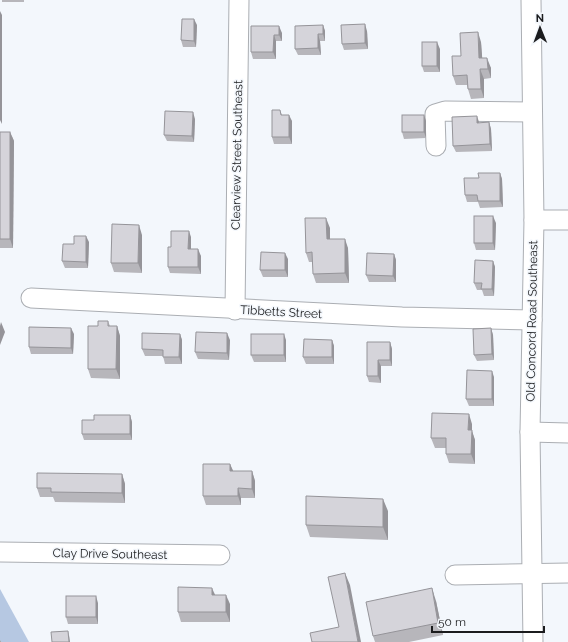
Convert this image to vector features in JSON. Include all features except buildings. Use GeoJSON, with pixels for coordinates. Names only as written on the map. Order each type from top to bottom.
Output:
{"type":"FeatureCollection","features":[{"type":"Feature","properties":{"kind":"street","name":"Clearview Street Southeast"},"geometry":{"type":"LineString","coordinates":[[235,310],[239,0]]}},
{"type":"Feature","properties":{"kind":"street","name":"Old Concord Road Southeast"},"geometry":{"type":"LineString","coordinates":[[531,0],[534,220],[530,432],[533,642]]}},
{"type":"Feature","properties":{"kind":"street"},"geometry":{"type":"LineString","coordinates":[[436,146],[436,114],[445,111],[532,112]]}},
{"type":"Feature","properties":{"kind":"street"},"geometry":{"type":"LineString","coordinates":[[534,220],[568,220]]}},
{"type":"Feature","properties":{"kind":"street","name":"Tibbetts Street"},"geometry":{"type":"LineString","coordinates":[[32,298],[235,310],[402,317],[532,320]]}},
{"type":"Feature","properties":{"kind":"street"},"geometry":{"type":"LineString","coordinates":[[530,432],[568,434]]}},
{"type":"Feature","properties":{"kind":"street","name":"Clay Drive Southeast"},"geometry":{"type":"LineString","coordinates":[[0,552],[220,555]]}},
{"type":"Feature","properties":{"kind":"street"},"geometry":{"type":"LineString","coordinates":[[455,575],[568,573]]}},
{"type":"Feature","properties":{"kind":"shaded area"},"geometry":{"type":"Polygon","coordinates":[[[0,589],[29,642],[0,642],[0,589]]]}}]}
